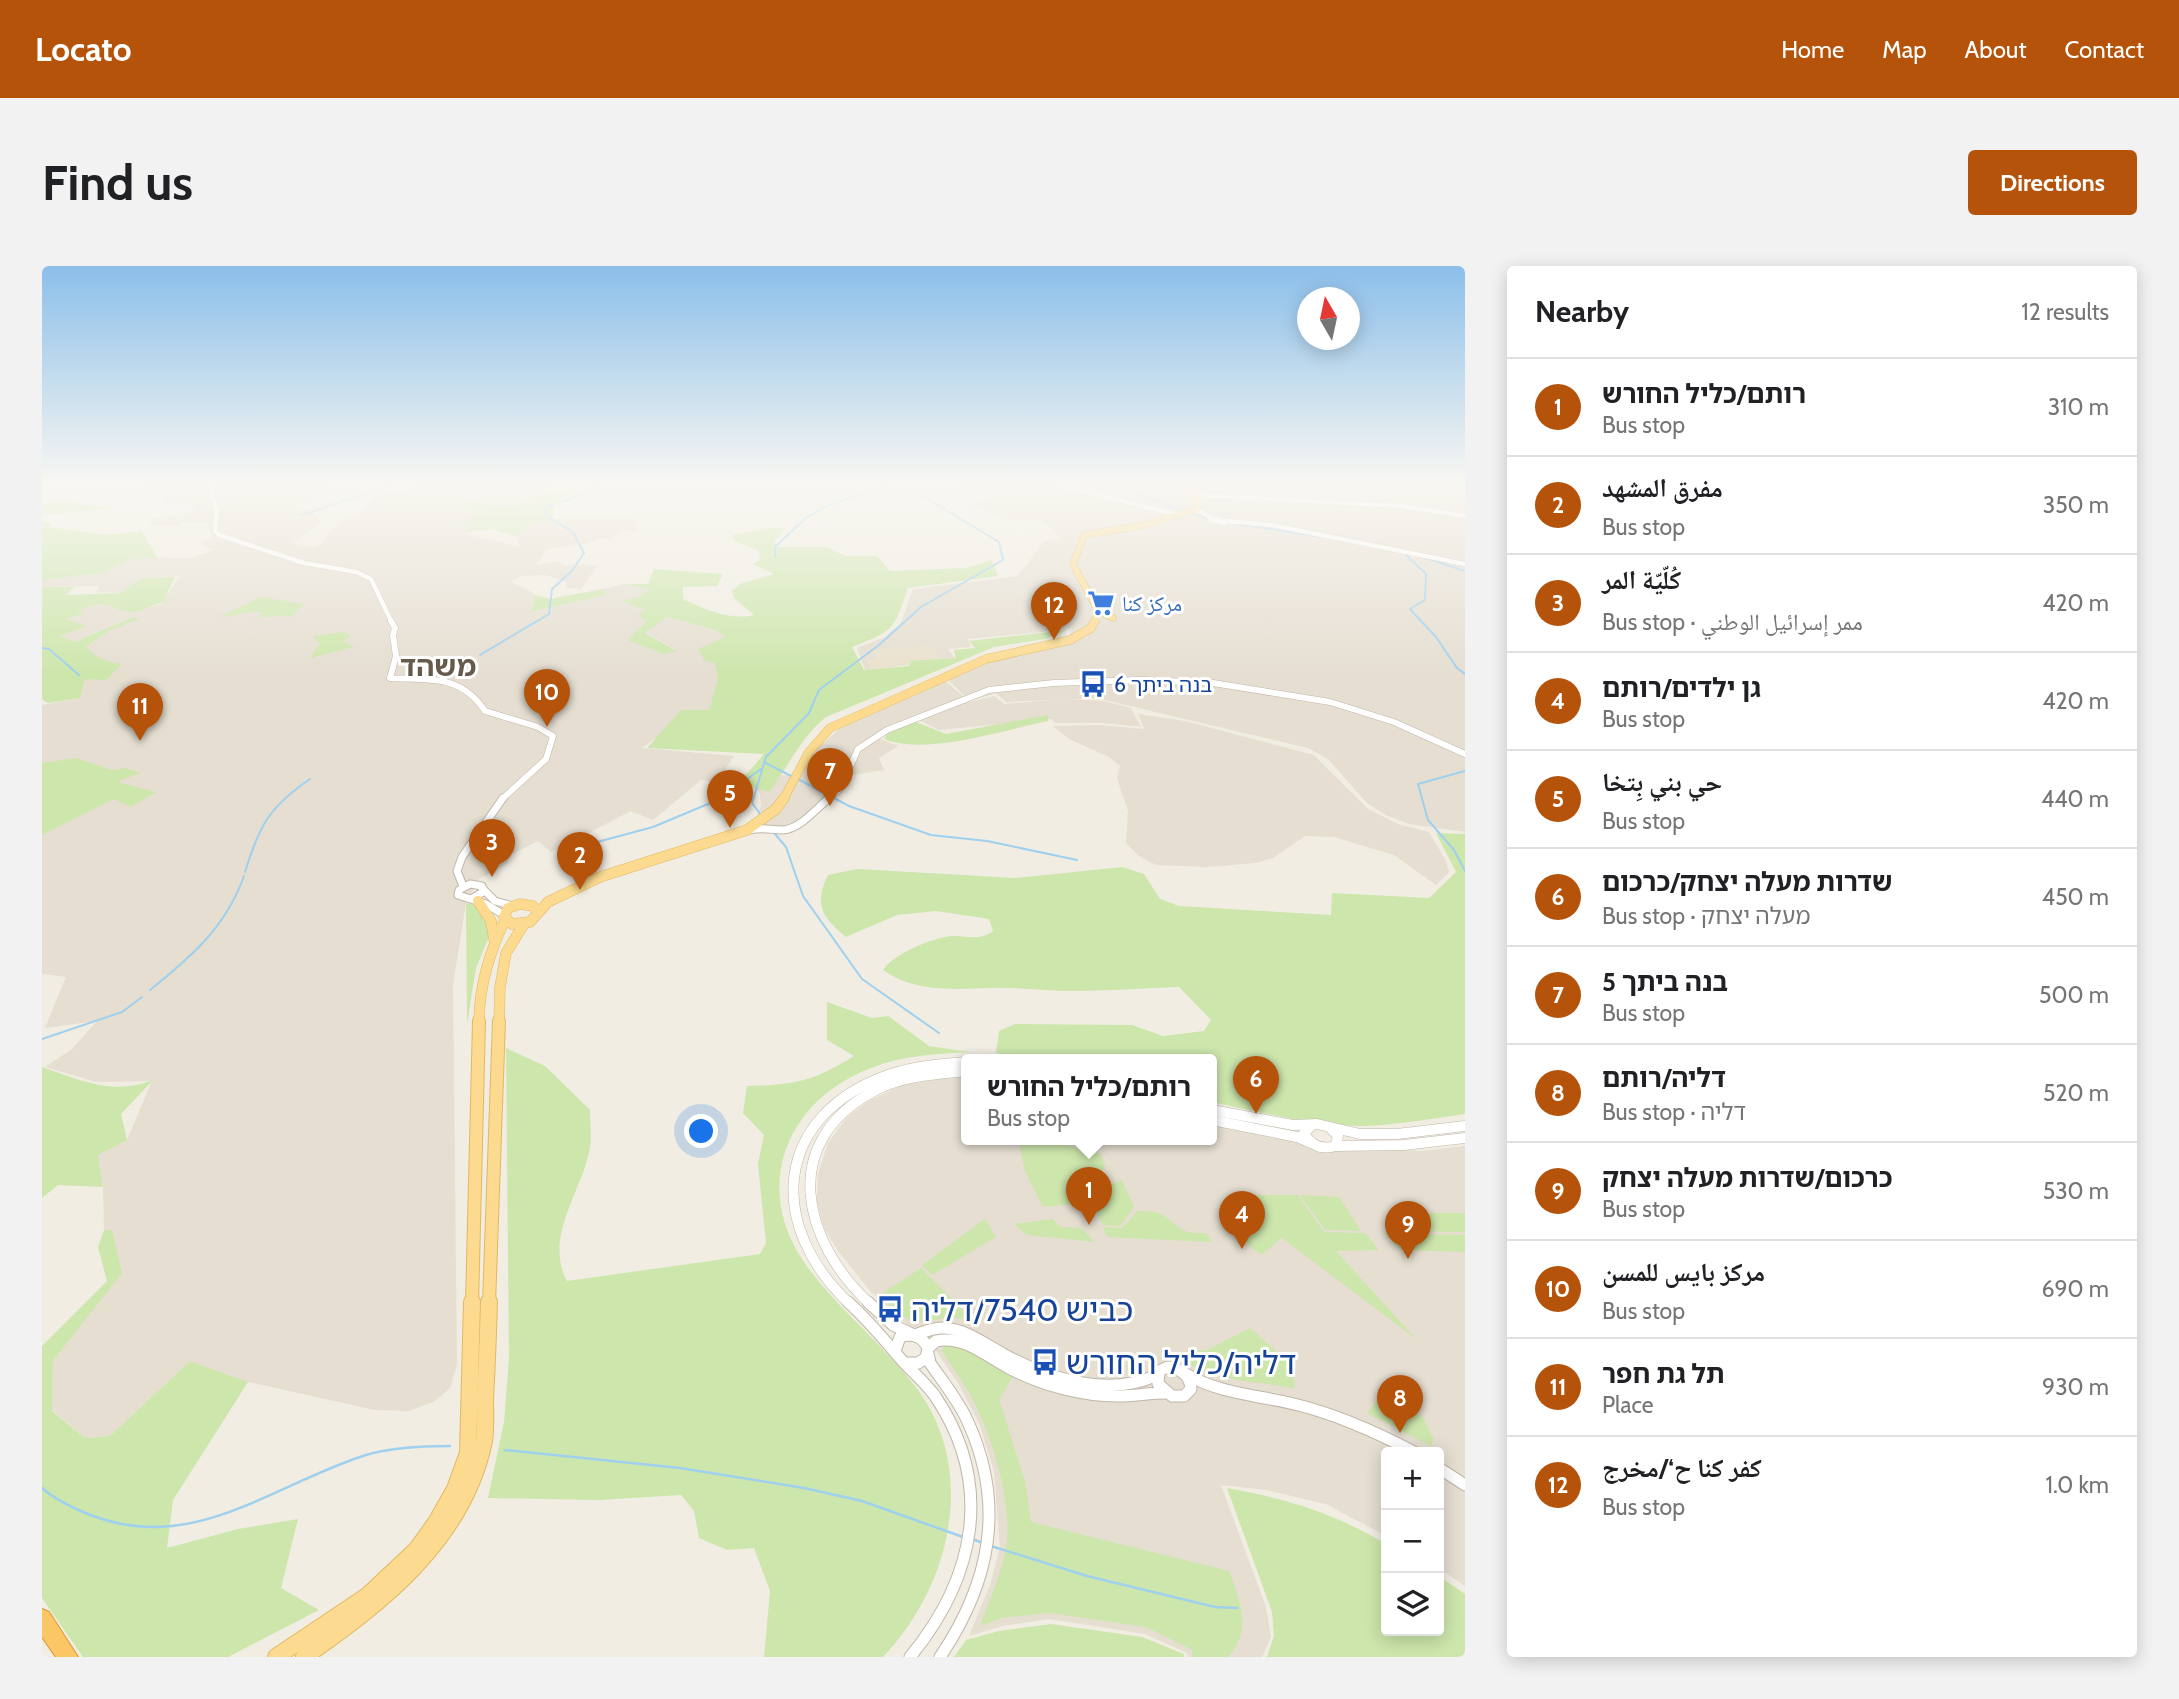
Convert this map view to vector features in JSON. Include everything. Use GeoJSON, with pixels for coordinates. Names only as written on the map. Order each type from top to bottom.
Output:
{"type":"FeatureCollection","features":[{"type":"Feature","properties":{"kind":"highway"},"geometry":{"type":"LineString","coordinates":[[42,1619],[68,1657]]}},
{"type":"Feature","properties":{"kind":"main road"},"geometry":{"type":"LineString","coordinates":[[276,1657],[345,1615],[387,1582],[443,1512],[459,1485],[468,1453],[479,1005],[494,940],[513,905],[527,904],[618,864],[711,838],[758,821],[788,793],[817,740],[830,729],[986,659],[1062,643],[1109,618],[1098,611],[1073,564],[1079,547]]}},
{"type":"Feature","properties":{"kind":"main road"},"geometry":{"type":"LineString","coordinates":[[505,918],[515,925],[524,924],[535,919],[538,912],[556,897],[600,877],[758,821],[779,798],[807,746],[824,728],[844,716],[978,659],[1004,650],[1057,642],[1073,636],[1086,627],[1093,617],[1088,594]]}},
{"type":"Feature","properties":{"kind":"main road"},"geometry":{"type":"LineString","coordinates":[[1093,625],[1098,611]]}},
{"type":"Feature","properties":{"kind":"main road"},"geometry":{"type":"LineString","coordinates":[[475,900],[491,921],[494,940]]}},
{"type":"Feature","properties":{"kind":"main road"},"geometry":{"type":"LineString","coordinates":[[527,904],[535,907],[538,912]]}},
{"type":"Feature","properties":{"kind":"main road"},"geometry":{"type":"LineString","coordinates":[[304,1657],[397,1587],[423,1559],[468,1495],[478,1469],[484,1438],[500,987],[506,953],[524,924]]}},
{"type":"Feature","properties":{"kind":"street"},"geometry":{"type":"LineString","coordinates":[[256,547],[303,562],[356,572],[371,579],[395,628],[393,635],[398,643],[390,678],[451,681],[478,700],[485,711],[538,727],[553,736],[553,748],[545,762],[515,785],[494,808],[457,866],[457,875],[463,886]]}},
{"type":"Feature","properties":{"kind":"street"},"geometry":{"type":"LineString","coordinates":[[1381,547],[1465,564]]}},
{"type":"Feature","properties":{"kind":"street"},"geometry":{"type":"LineString","coordinates":[[758,821],[766,827],[784,830],[796,826],[839,789],[858,749],[887,730],[989,690],[1054,683],[1141,680],[1213,683],[1330,702],[1394,722],[1465,754]]}},
{"type":"Feature","properties":{"kind":"street"},"geometry":{"type":"LineString","coordinates":[[758,821],[796,826]]}},
{"type":"Feature","properties":{"kind":"street"},"geometry":{"type":"LineString","coordinates":[[505,918],[475,900],[458,895],[459,890],[463,886],[476,884],[495,901],[513,905]]}},
{"type":"Feature","properties":{"kind":"street"},"geometry":{"type":"LineString","coordinates":[[475,900],[484,890]]}},
{"type":"Feature","properties":{"kind":"street"},"geometry":{"type":"LineString","coordinates":[[910,1657],[945,1611],[967,1557],[972,1513],[964,1458],[943,1412],[919,1375],[888,1341],[837,1293],[812,1261],[803,1240],[794,1205],[793,1181],[797,1160],[806,1139],[821,1117],[854,1089],[877,1077],[919,1065],[961,1062]]}},
{"type":"Feature","properties":{"kind":"street"},"geometry":{"type":"LineString","coordinates":[[940,1657],[963,1623],[986,1564],[990,1515],[981,1455],[958,1405],[930,1363],[928,1350],[922,1339],[899,1329],[856,1291],[826,1255],[817,1236],[809,1205],[808,1182],[811,1163],[819,1143],[834,1122],[863,1096],[911,1077],[961,1071]]}},
{"type":"Feature","properties":{"kind":"street"},"geometry":{"type":"LineString","coordinates":[[1217,1111],[1277,1123],[1380,1135],[1465,1126]]}},
{"type":"Feature","properties":{"kind":"street"},"geometry":{"type":"LineString","coordinates":[[1217,1121],[1311,1143],[1326,1149],[1336,1146],[1404,1145],[1465,1138]]}},
{"type":"Feature","properties":{"kind":"street"},"geometry":{"type":"LineString","coordinates":[[1311,1143],[1304,1133],[1312,1125]]}},
{"type":"Feature","properties":{"kind":"street"},"geometry":{"type":"LineString","coordinates":[[1330,1129],[1338,1136],[1336,1146]]}},
{"type":"Feature","properties":{"kind":"street"},"geometry":{"type":"LineString","coordinates":[[895,1350],[896,1341],[900,1337],[939,1328],[958,1331],[1024,1364],[1100,1385],[1128,1386],[1149,1381],[1163,1368],[1168,1367],[1220,1388],[1294,1404],[1340,1418],[1405,1447]]}},
{"type":"Feature","properties":{"kind":"street"},"geometry":{"type":"LineString","coordinates":[[906,1363],[922,1361],[932,1341],[941,1337],[955,1339],[1021,1373],[1080,1391],[1115,1396],[1166,1393],[1184,1396],[1191,1389],[1220,1388]]}},
{"type":"Feature","properties":{"kind":"street"},"geometry":{"type":"LineString","coordinates":[[1186,1374],[1191,1389]]}},
{"type":"Feature","properties":{"kind":"street"},"geometry":{"type":"LineString","coordinates":[[1157,1375],[1158,1384],[1166,1393]]}},
{"type":"Feature","properties":{"kind":"street"},"geometry":{"type":"LineString","coordinates":[[1444,1471],[1465,1485]]}},
{"type":"Feature","properties":{"kind":"shaded area","name":"משהד"},"geometry":{"type":"Polygon","coordinates":[[[207,547],[564,547],[548,549],[536,565],[559,561],[565,566],[597,566],[581,589],[565,588],[567,582],[545,575],[521,576],[510,582],[535,595],[532,612],[606,595],[603,589],[623,584],[651,589],[638,597],[622,601],[646,610],[647,621],[627,640],[676,650],[645,632],[667,617],[712,629],[727,637],[715,662],[718,679],[709,711],[664,732],[642,748],[734,756],[723,773],[800,776],[818,748],[840,728],[943,679],[970,702],[994,696],[1004,704],[1064,699],[1104,701],[1131,708],[1141,727],[1102,723],[1055,723],[1051,719],[939,730],[917,719],[878,738],[898,746],[879,758],[884,770],[847,776],[841,792],[798,829],[753,828],[761,805],[760,793],[754,788],[701,780],[653,820],[631,811],[551,852],[538,841],[508,856],[508,863],[479,879],[466,903],[453,985],[457,1365],[450,1388],[435,1401],[409,1411],[375,1410],[248,1382],[190,1361],[110,1436],[85,1438],[52,1410],[53,1361],[121,1273],[112,1230],[104,1230],[103,1187],[97,1155],[127,1140],[152,1081],[96,1082],[45,1067],[72,1049],[97,1021],[45,1028],[66,977],[42,974],[42,705],[80,698],[85,679],[110,663],[93,655],[86,647],[109,631],[139,619],[131,617],[75,642],[58,637],[86,626],[64,620],[84,612],[78,610],[99,602],[134,612],[165,602],[180,576],[142,578],[120,593],[96,592],[99,586],[42,587],[42,580],[102,573],[129,560],[157,557],[188,559],[213,550],[207,547]]]}},
{"type":"Feature","properties":{"kind":"shaded area"},"geometry":{"type":"Polygon","coordinates":[[[1040,547],[1465,547],[1465,832],[1409,824],[1386,815],[1367,803],[1328,759],[1308,748],[1096,698],[1006,702],[996,693],[970,701],[946,678],[990,659],[1066,645],[1072,629],[968,639],[971,647],[948,649],[955,658],[909,661],[908,665],[865,670],[857,648],[885,637],[901,623],[913,589],[1018,576],[1040,547]]]}},
{"type":"Feature","properties":{"kind":"shaded area"},"geometry":{"type":"Polygon","coordinates":[[[933,644],[939,659],[869,669],[867,660],[876,659],[872,650],[933,644]]]}},
{"type":"Feature","properties":{"kind":"shaded area"},"geometry":{"type":"Polygon","coordinates":[[[1138,714],[1185,721],[1314,755],[1368,809],[1398,824],[1429,832],[1446,861],[1449,872],[1436,885],[1394,855],[1334,837],[1305,836],[1273,858],[1255,863],[1208,867],[1156,865],[1139,856],[1126,843],[1128,811],[1117,778],[1120,766],[1109,757],[1069,739],[1053,726],[1098,725],[1144,729],[1138,714]]]}},
{"type":"Feature","properties":{"kind":"shaded area"},"geometry":{"type":"Polygon","coordinates":[[[961,1076],[961,1145],[1217,1145],[1217,1125],[1293,1140],[1360,1148],[1422,1151],[1465,1146],[1465,1586],[1444,1571],[1444,1447],[1381,1447],[1381,1533],[1326,1504],[1266,1490],[1221,1485],[1266,1607],[1271,1637],[1262,1657],[1188,1657],[1187,1653],[1145,1634],[1049,1619],[1003,1626],[969,1636],[990,1585],[1000,1547],[994,1471],[979,1423],[958,1383],[936,1351],[870,1291],[838,1251],[823,1226],[817,1202],[818,1174],[828,1143],[847,1117],[870,1100],[903,1085],[961,1076]]]}},
{"type":"Feature","properties":{"kind":"green space"},"geometry":{"type":"Polygon","coordinates":[[[42,547],[151,547],[157,557],[129,560],[102,573],[42,580],[42,547]]]}},
{"type":"Feature","properties":{"kind":"green space"},"geometry":{"type":"Polygon","coordinates":[[[750,547],[827,547],[845,556],[877,556],[890,571],[966,568],[992,560],[998,576],[908,588],[899,613],[890,627],[877,637],[852,647],[864,670],[909,666],[910,661],[956,658],[954,650],[975,648],[969,641],[1067,630],[1045,639],[994,647],[826,717],[802,743],[769,792],[739,783],[764,754],[647,748],[681,710],[709,710],[718,679],[715,663],[705,661],[698,649],[726,637],[712,629],[667,617],[645,633],[677,651],[664,654],[627,640],[647,621],[637,616],[645,610],[621,601],[638,597],[650,589],[623,584],[648,584],[654,569],[723,574],[717,586],[683,587],[683,599],[727,615],[754,615],[734,598],[732,591],[740,584],[774,574],[753,564],[761,559],[758,550],[750,547]]]}},
{"type":"Feature","properties":{"kind":"green space"},"geometry":{"type":"Polygon","coordinates":[[[175,577],[165,598],[166,602],[134,612],[98,604],[80,610],[86,612],[66,619],[87,626],[60,636],[75,642],[132,617],[140,619],[109,631],[86,647],[102,659],[122,664],[106,680],[85,679],[80,698],[48,703],[42,699],[42,587],[74,587],[66,595],[120,593],[142,578],[175,577]]]}},
{"type":"Feature","properties":{"kind":"green space"},"geometry":{"type":"Polygon","coordinates":[[[603,589],[606,595],[531,612],[535,595],[549,599],[603,589]]]}},
{"type":"Feature","properties":{"kind":"green space"},"geometry":{"type":"Polygon","coordinates":[[[261,597],[304,604],[292,616],[259,617],[263,612],[258,612],[219,617],[261,597]]]}},
{"type":"Feature","properties":{"kind":"green space"},"geometry":{"type":"Polygon","coordinates":[[[344,632],[350,636],[343,641],[354,647],[310,658],[320,644],[313,636],[344,632]]]}},
{"type":"Feature","properties":{"kind":"green space"},"geometry":{"type":"Polygon","coordinates":[[[1048,715],[1048,721],[965,740],[921,745],[884,739],[890,730],[916,722],[946,734],[1048,715]]]}},
{"type":"Feature","properties":{"kind":"green space"},"geometry":{"type":"Polygon","coordinates":[[[76,758],[112,770],[125,768],[140,773],[117,782],[156,792],[131,807],[114,799],[42,835],[42,763],[76,758]]]}},
{"type":"Feature","properties":{"kind":"green space"},"geometry":{"type":"Polygon","coordinates":[[[1436,833],[1465,834],[1465,1114],[1362,1126],[1286,1118],[1217,1103],[1217,1054],[996,1053],[999,1031],[1015,1024],[1132,1025],[1163,1036],[1204,1031],[1211,1020],[1179,987],[1072,991],[950,989],[909,983],[883,970],[895,958],[934,940],[988,934],[993,931],[989,919],[936,911],[897,915],[846,937],[831,924],[821,903],[828,875],[857,869],[1015,878],[1122,867],[1144,874],[1160,899],[1179,906],[1331,915],[1332,893],[1429,898],[1456,872],[1436,833]]]}},
{"type":"Feature","properties":{"kind":"green space"},"geometry":{"type":"Polygon","coordinates":[[[466,903],[477,906],[488,922],[489,937],[476,968],[467,1024],[466,903]]]}},
{"type":"Feature","properties":{"kind":"green space"},"geometry":{"type":"Polygon","coordinates":[[[827,1002],[872,1018],[888,1016],[929,1046],[970,1052],[895,1060],[842,1082],[819,1100],[800,1122],[787,1147],[780,1173],[780,1201],[787,1230],[802,1259],[828,1292],[902,1370],[935,1419],[947,1453],[951,1490],[948,1526],[940,1562],[926,1596],[907,1628],[883,1657],[764,1657],[770,1591],[754,1548],[727,1550],[699,1538],[694,1511],[681,1495],[599,1500],[488,1498],[504,1422],[509,1358],[506,1048],[545,1066],[590,1110],[590,1147],[562,1230],[559,1247],[567,1281],[760,1254],[766,1243],[758,1164],[764,1135],[743,1113],[747,1086],[804,1080],[854,1056],[827,1040],[827,1002]]]}},
{"type":"Feature","properties":{"kind":"green space"},"geometry":{"type":"Polygon","coordinates":[[[42,1067],[83,1081],[110,1086],[138,1085],[153,1080],[121,1114],[127,1140],[98,1155],[103,1187],[58,1185],[42,1198],[42,1067]]]}},
{"type":"Feature","properties":{"kind":"green space"},"geometry":{"type":"Polygon","coordinates":[[[1019,1145],[1066,1145],[1101,1154],[1105,1168],[1086,1183],[1076,1204],[1043,1207],[1025,1171],[1019,1145]]]}},
{"type":"Feature","properties":{"kind":"green space"},"geometry":{"type":"Polygon","coordinates":[[[1122,1180],[1134,1207],[1120,1226],[1103,1225],[1097,1206],[1102,1188],[1122,1180]]]}},
{"type":"Feature","properties":{"kind":"green space"},"geometry":{"type":"Polygon","coordinates":[[[1246,1195],[1298,1195],[1324,1232],[1365,1233],[1379,1250],[1336,1251],[1416,1339],[1282,1238],[1261,1255],[1228,1229],[1259,1228],[1246,1195]]]}},
{"type":"Feature","properties":{"kind":"green space"},"geometry":{"type":"Polygon","coordinates":[[[1300,1195],[1339,1197],[1361,1231],[1325,1230],[1300,1195]]]}},
{"type":"Feature","properties":{"kind":"green space"},"geometry":{"type":"Polygon","coordinates":[[[1138,1211],[1160,1214],[1185,1231],[1206,1233],[1212,1242],[1107,1237],[1103,1227],[1122,1228],[1138,1211]]]}},
{"type":"Feature","properties":{"kind":"green space"},"geometry":{"type":"Polygon","coordinates":[[[1395,1213],[1465,1213],[1465,1232],[1404,1231],[1395,1213]]]}},
{"type":"Feature","properties":{"kind":"green space"},"geometry":{"type":"Polygon","coordinates":[[[985,1219],[996,1237],[932,1275],[922,1265],[985,1219]]]}},
{"type":"Feature","properties":{"kind":"green space"},"geometry":{"type":"Polygon","coordinates":[[[1053,1219],[1061,1227],[1081,1228],[1095,1242],[1027,1235],[1014,1224],[1053,1219]]]}},
{"type":"Feature","properties":{"kind":"green space"},"geometry":{"type":"Polygon","coordinates":[[[104,1230],[112,1230],[122,1273],[53,1361],[52,1411],[85,1438],[110,1436],[190,1361],[248,1382],[173,1500],[167,1548],[238,1529],[298,1519],[281,1588],[319,1610],[228,1657],[83,1657],[42,1598],[42,1346],[107,1281],[98,1247],[104,1230]]]}},
{"type":"Feature","properties":{"kind":"green space"},"geometry":{"type":"Polygon","coordinates":[[[1384,1233],[1465,1235],[1465,1252],[1401,1250],[1384,1233]]]}},
{"type":"Feature","properties":{"kind":"green space"},"geometry":{"type":"Polygon","coordinates":[[[921,1268],[975,1322],[952,1317],[913,1323],[878,1296],[921,1268]]]}},
{"type":"Feature","properties":{"kind":"green space"},"geometry":{"type":"Polygon","coordinates":[[[1250,1328],[1292,1366],[1295,1388],[1216,1375],[1187,1363],[1174,1353],[1207,1350],[1250,1328]]]}},
{"type":"Feature","properties":{"kind":"green space"},"geometry":{"type":"Polygon","coordinates":[[[945,1344],[961,1347],[1013,1376],[999,1400],[1025,1481],[1031,1522],[1229,1571],[1240,1604],[1242,1625],[1236,1646],[1228,1657],[1193,1657],[1192,1650],[1146,1627],[1050,1613],[1002,1618],[980,1626],[1003,1562],[1007,1540],[1006,1504],[997,1463],[984,1424],[968,1391],[942,1351],[945,1344]]]}},
{"type":"Feature","properties":{"kind":"green space"},"geometry":{"type":"Polygon","coordinates":[[[1389,1385],[1424,1419],[1433,1439],[1431,1446],[1367,1413],[1389,1385]]]}},
{"type":"Feature","properties":{"kind":"green space"},"geometry":{"type":"Polygon","coordinates":[[[1227,1488],[1309,1508],[1347,1523],[1381,1541],[1381,1636],[1444,1636],[1444,1579],[1465,1594],[1465,1657],[1267,1657],[1274,1636],[1272,1612],[1227,1488]]]}},
{"type":"Feature","properties":{"kind":"green space"},"geometry":{"type":"Polygon","coordinates":[[[1051,1624],[1142,1637],[1184,1654],[1184,1657],[954,1657],[966,1640],[999,1631],[1051,1624]]]}},
{"type":"Feature","properties":{"kind":"waterway"},"geometry":{"type":"LineString","coordinates":[[480,655],[549,614],[552,589],[572,571],[584,553],[581,547]]}},
{"type":"Feature","properties":{"kind":"waterway"},"geometry":{"type":"LineString","coordinates":[[775,547],[775,557]]}},
{"type":"Feature","properties":{"kind":"waterway"},"geometry":{"type":"LineString","coordinates":[[764,762],[766,757],[809,713],[819,690],[879,645],[921,607],[1003,560],[1000,547]]}},
{"type":"Feature","properties":{"kind":"waterway"},"geometry":{"type":"LineString","coordinates":[[1405,554],[1426,574],[1425,600],[1410,609],[1436,637],[1457,668],[1465,674]]}},
{"type":"Feature","properties":{"kind":"waterway"},"geometry":{"type":"LineString","coordinates":[[1426,558],[1465,571]]}},
{"type":"Feature","properties":{"kind":"waterway"},"geometry":{"type":"LineString","coordinates":[[42,648],[49,649],[79,675]]}},
{"type":"Feature","properties":{"kind":"waterway"},"geometry":{"type":"LineString","coordinates":[[761,815],[752,803],[764,762]]}},
{"type":"Feature","properties":{"kind":"waterway"},"geometry":{"type":"LineString","coordinates":[[764,762],[793,777]]}},
{"type":"Feature","properties":{"kind":"waterway"},"geometry":{"type":"LineString","coordinates":[[560,852],[653,827],[720,799],[761,769]]}},
{"type":"Feature","properties":{"kind":"waterway"},"geometry":{"type":"LineString","coordinates":[[1465,771],[1418,784],[1428,820],[1454,850],[1465,871]]}},
{"type":"Feature","properties":{"kind":"waterway"},"geometry":{"type":"LineString","coordinates":[[245,872],[255,842],[267,819],[285,799],[310,779]]}},
{"type":"Feature","properties":{"kind":"waterway"},"geometry":{"type":"LineString","coordinates":[[798,779],[827,795]]}},
{"type":"Feature","properties":{"kind":"waterway"},"geometry":{"type":"LineString","coordinates":[[832,797],[849,806],[931,835],[987,841],[1077,860]]}},
{"type":"Feature","properties":{"kind":"waterway"},"geometry":{"type":"LineString","coordinates":[[775,834],[786,847],[803,896],[862,979],[939,1033]]}},
{"type":"Feature","properties":{"kind":"waterway"},"geometry":{"type":"LineString","coordinates":[[150,990],[206,940],[227,911],[244,876]]}},
{"type":"Feature","properties":{"kind":"waterway"},"geometry":{"type":"LineString","coordinates":[[42,1039],[122,1012],[142,997]]}},
{"type":"Feature","properties":{"kind":"waterway"},"geometry":{"type":"LineString","coordinates":[[42,1488],[66,1504],[93,1516],[130,1525],[165,1527],[200,1521],[233,1511],[366,1455],[387,1450],[450,1446]]}},
{"type":"Feature","properties":{"kind":"waterway"},"geometry":{"type":"LineString","coordinates":[[505,1450],[680,1468],[804,1488],[862,1501],[963,1537]]}},
{"type":"Feature","properties":{"kind":"waterway"},"geometry":{"type":"LineString","coordinates":[[972,1539],[983,1543]]}},
{"type":"Feature","properties":{"kind":"waterway"},"geometry":{"type":"LineString","coordinates":[[991,1546],[1087,1576],[1215,1607],[1237,1608]]}},
{"type":"Feature","properties":{"kind":"place","name":"مركز كنا"},"geometry":{"type":"Point","coordinates":[1101,603]}},
{"type":"Feature","properties":{"kind":"place","name":"كفر كنا ح‘/مخرج"},"geometry":{"type":"Point","coordinates":[1054,640]}},
{"type":"Feature","properties":{"kind":"place","name":"בנה ביתך 6"},"geometry":{"type":"Point","coordinates":[1093,684]}},
{"type":"Feature","properties":{"kind":"place","name":"مركز بايس للمسن"},"geometry":{"type":"Point","coordinates":[547,727]}},
{"type":"Feature","properties":{"kind":"place","name":"תל גת חפר"},"geometry":{"type":"Point","coordinates":[140,741]}},
{"type":"Feature","properties":{"kind":"place","name":"בנה ביתך 5"},"geometry":{"type":"Point","coordinates":[830,806]}},
{"type":"Feature","properties":{"kind":"place","name":"حي بني بِتخا"},"geometry":{"type":"Point","coordinates":[730,828]}},
{"type":"Feature","properties":{"kind":"place","name":"كُلّيّة المر"},"geometry":{"type":"Point","coordinates":[492,877]}},
{"type":"Feature","properties":{"kind":"place","name":"مفرق المشهد"},"geometry":{"type":"Point","coordinates":[580,890]}},
{"type":"Feature","properties":{"kind":"place","name":"שדרות מעלה יצחק/כרכום"},"geometry":{"type":"Point","coordinates":[1256,1114]}},
{"type":"Feature","properties":{"kind":"place","name":"רותם/כליל החורש"},"geometry":{"type":"Point","coordinates":[1089,1225]}},
{"type":"Feature","properties":{"kind":"place","name":"גן ילדים/רותם"},"geometry":{"type":"Point","coordinates":[1242,1249]}},
{"type":"Feature","properties":{"kind":"place","name":"כרכום/שדרות מעלה יצחק"},"geometry":{"type":"Point","coordinates":[1408,1259]}},
{"type":"Feature","properties":{"kind":"place","name":"כביש 7540/דליה"},"geometry":{"type":"Point","coordinates":[890,1309]}},
{"type":"Feature","properties":{"kind":"place","name":"דליה/כליל החורש"},"geometry":{"type":"Point","coordinates":[1045,1362]}},
{"type":"Feature","properties":{"kind":"place","name":"דליה/רותם"},"geometry":{"type":"Point","coordinates":[1400,1433]}},
{"type":"Feature","properties":{"kind":"district","name":"משהד"},"geometry":{"type":"Point","coordinates":[438,666]}}]}
